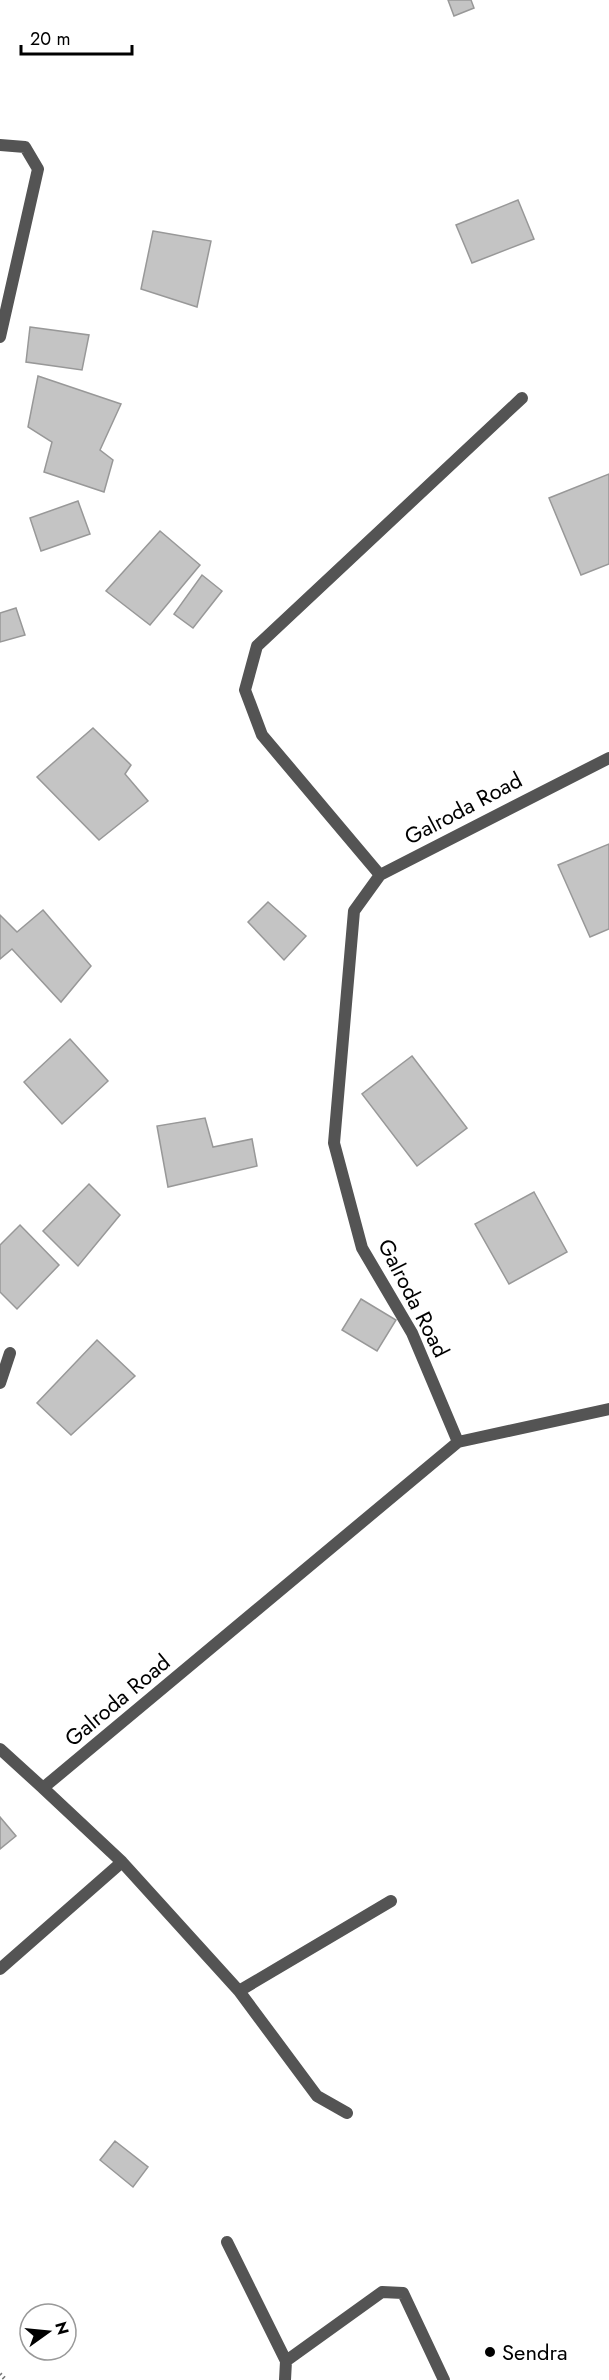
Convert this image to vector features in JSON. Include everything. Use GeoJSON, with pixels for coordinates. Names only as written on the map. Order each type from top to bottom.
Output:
{"type":"FeatureCollection","features":[{"type":"Feature","properties":{"kind":"street"},"geometry":{"type":"LineString","coordinates":[[0,145],[25,147],[38,169],[0,337]]}},
{"type":"Feature","properties":{"kind":"street"},"geometry":{"type":"LineString","coordinates":[[380,876],[262,735],[245,690],[257,646],[522,398]]}},
{"type":"Feature","properties":{"kind":"street","name":"Galroda Road"},"geometry":{"type":"LineString","coordinates":[[44,1788],[458,1442],[412,1333],[362,1248],[334,1143],[354,911],[380,876],[609,758]]}},
{"type":"Feature","properties":{"kind":"street"},"geometry":{"type":"LineString","coordinates":[[0,1383],[10,1353]]}},
{"type":"Feature","properties":{"kind":"street"},"geometry":{"type":"LineString","coordinates":[[458,1442],[609,1409]]}},
{"type":"Feature","properties":{"kind":"street"},"geometry":{"type":"LineString","coordinates":[[0,1749],[122,1862],[239,1991],[317,2096],[347,2113]]}},
{"type":"Feature","properties":{"kind":"street"},"geometry":{"type":"LineString","coordinates":[[0,1969],[122,1862]]}},
{"type":"Feature","properties":{"kind":"street"},"geometry":{"type":"LineString","coordinates":[[239,1991],[391,1901]]}},
{"type":"Feature","properties":{"kind":"street"},"geometry":{"type":"LineString","coordinates":[[227,2242],[286,2361],[285,2380]]}},
{"type":"Feature","properties":{"kind":"street"},"geometry":{"type":"LineString","coordinates":[[286,2361],[382,2292],[403,2293],[444,2380]]}},
{"type":"Feature","properties":{"kind":"path"},"geometry":{"type":"LineString","coordinates":[[0,2374],[6,2380]]}},
{"type":"Feature","properties":{"kind":"building"},"geometry":{"type":"Polygon","coordinates":[[[448,0],[471,0],[474,8],[454,16],[448,0]]]}},
{"type":"Feature","properties":{"kind":"building"},"geometry":{"type":"Polygon","coordinates":[[[518,200],[534,239],[472,263],[456,225],[518,200]]]}},
{"type":"Feature","properties":{"kind":"building"},"geometry":{"type":"Polygon","coordinates":[[[153,231],[211,241],[197,307],[141,289],[153,231]]]}},
{"type":"Feature","properties":{"kind":"building"},"geometry":{"type":"Polygon","coordinates":[[[30,327],[89,335],[82,370],[26,362],[30,327]]]}},
{"type":"Feature","properties":{"kind":"building"},"geometry":{"type":"Polygon","coordinates":[[[38,376],[121,404],[100,450],[113,460],[104,492],[44,472],[52,442],[28,427],[38,376]]]}},
{"type":"Feature","properties":{"kind":"building"},"geometry":{"type":"Polygon","coordinates":[[[609,474],[609,564],[581,575],[549,498],[609,474]]]}},
{"type":"Feature","properties":{"kind":"building"},"geometry":{"type":"Polygon","coordinates":[[[78,501],[90,534],[41,551],[30,518],[78,501]]]}},
{"type":"Feature","properties":{"kind":"building"},"geometry":{"type":"Polygon","coordinates":[[[160,531],[200,565],[150,625],[106,591],[160,531]]]}},
{"type":"Feature","properties":{"kind":"building"},"geometry":{"type":"Polygon","coordinates":[[[202,575],[222,591],[193,628],[174,614],[202,575]]]}},
{"type":"Feature","properties":{"kind":"building"},"geometry":{"type":"Polygon","coordinates":[[[16,608],[25,635],[0,642],[0,613],[16,608]]]}},
{"type":"Feature","properties":{"kind":"building"},"geometry":{"type":"Polygon","coordinates":[[[93,728],[131,765],[125,774],[148,801],[99,840],[37,777],[93,728]]]}},
{"type":"Feature","properties":{"kind":"building"},"geometry":{"type":"Polygon","coordinates":[[[609,844],[609,929],[590,937],[558,865],[609,844]]]}},
{"type":"Feature","properties":{"kind":"building"},"geometry":{"type":"Polygon","coordinates":[[[268,902],[306,936],[284,960],[248,922],[268,902]]]}},
{"type":"Feature","properties":{"kind":"building"},"geometry":{"type":"Polygon","coordinates":[[[43,910],[91,966],[61,1002],[12,949],[0,959],[0,915],[17,932],[43,910]]]}},
{"type":"Feature","properties":{"kind":"building"},"geometry":{"type":"Polygon","coordinates":[[[70,1039],[108,1081],[62,1124],[24,1082],[70,1039]]]}},
{"type":"Feature","properties":{"kind":"building"},"geometry":{"type":"Polygon","coordinates":[[[412,1056],[467,1128],[417,1166],[362,1094],[412,1056]]]}},
{"type":"Feature","properties":{"kind":"building"},"geometry":{"type":"Polygon","coordinates":[[[205,1118],[213,1147],[252,1139],[257,1166],[168,1187],[157,1126],[205,1118]]]}},
{"type":"Feature","properties":{"kind":"building"},"geometry":{"type":"Polygon","coordinates":[[[89,1184],[120,1215],[78,1266],[43,1231],[89,1184]]]}},
{"type":"Feature","properties":{"kind":"building"},"geometry":{"type":"Polygon","coordinates":[[[534,1192],[567,1252],[509,1284],[475,1224],[534,1192]]]}},
{"type":"Feature","properties":{"kind":"building"},"geometry":{"type":"Polygon","coordinates":[[[20,1225],[59,1265],[17,1309],[0,1292],[0,1245],[20,1225]]]}},
{"type":"Feature","properties":{"kind":"building"},"geometry":{"type":"Polygon","coordinates":[[[361,1299],[396,1320],[377,1351],[342,1330],[361,1299]]]}},
{"type":"Feature","properties":{"kind":"building"},"geometry":{"type":"Polygon","coordinates":[[[97,1340],[135,1376],[71,1435],[37,1403],[97,1340]]]}},
{"type":"Feature","properties":{"kind":"building"},"geometry":{"type":"Polygon","coordinates":[[[0,1817],[16,1836],[0,1849],[0,1817]]]}},
{"type":"Feature","properties":{"kind":"building"},"geometry":{"type":"Polygon","coordinates":[[[115,2141],[148,2167],[133,2187],[100,2160],[115,2141]]]}},
{"type":"Feature","properties":{"kind":"place","name":"Sendra"},"geometry":{"type":"Point","coordinates":[490,2352]}}]}
